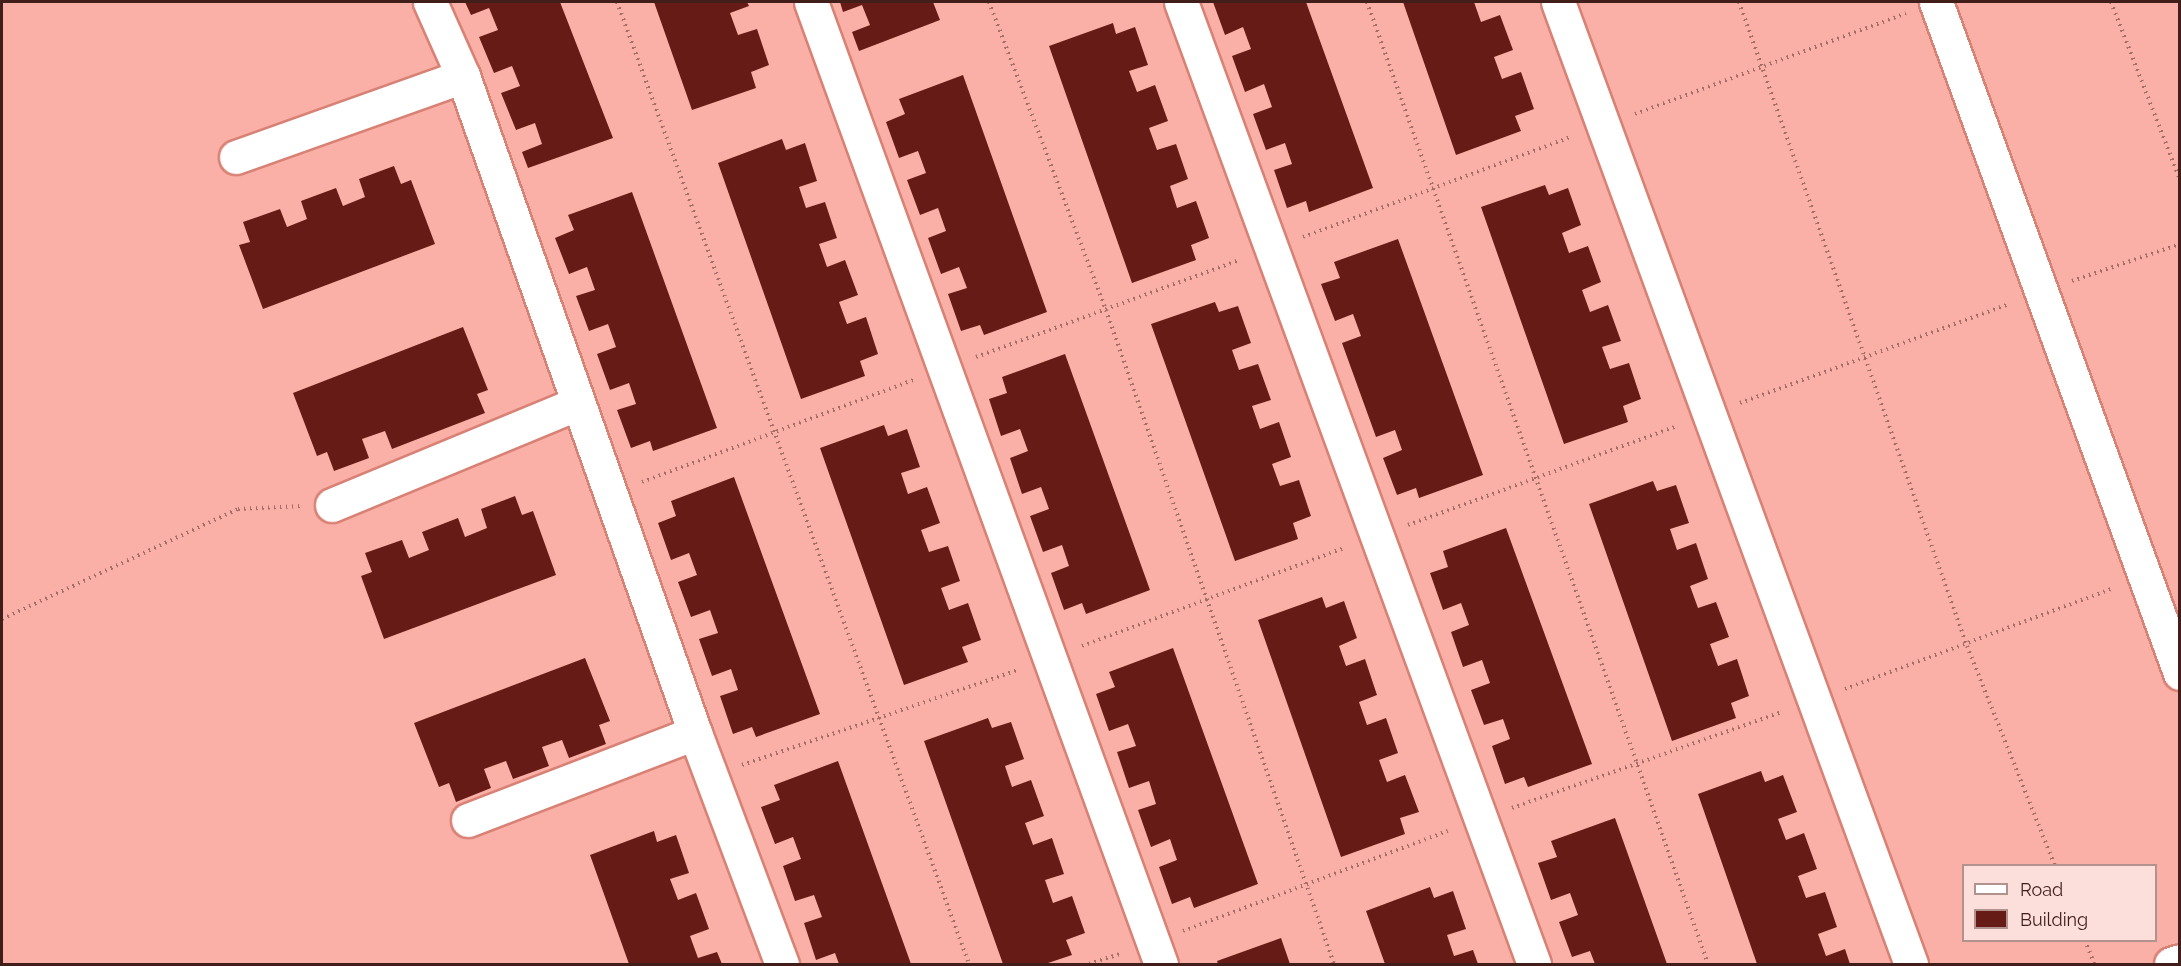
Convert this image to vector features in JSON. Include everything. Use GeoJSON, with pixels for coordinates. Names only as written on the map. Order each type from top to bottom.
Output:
{"type":"FeatureCollection","features":[{"type":"Feature","properties":{"kind":"street"},"geometry":{"type":"LineString","coordinates":[[430,2],[463,76],[695,733],[782,964]]}},
{"type":"Feature","properties":{"kind":"street"},"geometry":{"type":"LineString","coordinates":[[811,2],[1157,953]]}},
{"type":"Feature","properties":{"kind":"street"},"geometry":{"type":"LineString","coordinates":[[1181,2],[1534,964]]}},
{"type":"Feature","properties":{"kind":"street"},"geometry":{"type":"LineString","coordinates":[[1558,2],[1911,964]]}},
{"type":"Feature","properties":{"kind":"street"},"geometry":{"type":"LineString","coordinates":[[1936,2],[2180,673]]}},
{"type":"Feature","properties":{"kind":"street"},"geometry":{"type":"LineString","coordinates":[[236,157],[463,76]]}},
{"type":"Feature","properties":{"kind":"street"},"geometry":{"type":"LineString","coordinates":[[332,505],[578,403]]}},
{"type":"Feature","properties":{"kind":"street"},"geometry":{"type":"LineString","coordinates":[[468,820],[695,733]]}},
{"type":"Feature","properties":{"kind":"street"},"geometry":{"type":"LineString","coordinates":[[2171,964],[2180,961]]}},
{"type":"Feature","properties":{"kind":"path"},"geometry":{"type":"LineString","coordinates":[[617,2],[969,964]]}},
{"type":"Feature","properties":{"kind":"path"},"geometry":{"type":"LineString","coordinates":[[989,2],[1106,310],[1204,600],[1334,964]]}},
{"type":"Feature","properties":{"kind":"path"},"geometry":{"type":"LineString","coordinates":[[1367,2],[1538,478],[1708,964]]}},
{"type":"Feature","properties":{"kind":"path"},"geometry":{"type":"LineString","coordinates":[[1739,2],[1966,646],[2054,864]]}},
{"type":"Feature","properties":{"kind":"path"},"geometry":{"type":"LineString","coordinates":[[2112,2],[2180,180]]}},
{"type":"Feature","properties":{"kind":"path"},"geometry":{"type":"LineString","coordinates":[[713,776],[1050,658],[1709,413],[1866,359],[2041,291],[2180,244]]}},
{"type":"Feature","properties":{"kind":"path"},"geometry":{"type":"LineString","coordinates":[[2,619],[238,509],[332,505]]}},
{"type":"Feature","properties":{"kind":"path"},"geometry":{"type":"LineString","coordinates":[[1089,964],[1157,953],[1304,884],[1481,818]]}},
{"type":"Feature","properties":{"kind":"path"},"geometry":{"type":"LineString","coordinates":[[2086,942],[2094,964]]}},
{"type":"Feature","properties":{"kind":"building"},"geometry":{"type":"Polygon","coordinates":[[[465,2],[560,2],[613,138],[528,168],[522,152],[542,144],[535,123],[516,130],[501,93],[520,86],[512,66],[494,73],[479,37],[498,30],[489,8],[471,15],[465,2]]]}},
{"type":"Feature","properties":{"kind":"building"},"geometry":{"type":"Polygon","coordinates":[[[654,2],[747,2],[749,6],[730,13],[738,35],[757,29],[769,65],[751,72],[756,88],[692,110],[654,2]]]}},
{"type":"Feature","properties":{"kind":"building"},"geometry":{"type":"Polygon","coordinates":[[[840,2],[933,2],[940,20],[859,51],[852,32],[870,25],[862,5],[843,12],[840,2]]]}},
{"type":"Feature","properties":{"kind":"building"},"geometry":{"type":"Polygon","coordinates":[[[1213,2],[1306,2],[1373,188],[1309,212],[1306,201],[1287,208],[1274,170],[1292,164],[1285,143],[1266,150],[1253,114],[1272,107],[1264,84],[1245,92],[1232,56],[1251,49],[1243,27],[1225,35],[1213,2]]]}},
{"type":"Feature","properties":{"kind":"building"},"geometry":{"type":"Polygon","coordinates":[[[1403,2],[1474,2],[1481,22],[1500,15],[1513,50],[1494,57],[1502,79],[1521,72],[1534,109],[1515,116],[1521,131],[1456,155],[1403,2]]]}},
{"type":"Feature","properties":{"kind":"building"},"geometry":{"type":"Polygon","coordinates":[[[1113,23],[1116,34],[1135,27],[1148,65],[1129,71],[1137,92],[1155,85],[1168,121],[1149,128],[1157,150],[1176,144],[1188,179],[1170,186],[1177,208],[1196,201],[1209,238],[1191,245],[1196,260],[1132,283],[1049,46],[1113,23]]]}},
{"type":"Feature","properties":{"kind":"building"},"geometry":{"type":"Polygon","coordinates":[[[963,75],[1047,312],[984,335],[980,325],[961,331],[948,294],[967,288],[959,267],[941,274],[928,238],[946,231],[938,208],[920,215],[907,180],[926,173],[918,151],[899,158],[886,122],[905,114],[899,99],[963,75]]]}},
{"type":"Feature","properties":{"kind":"building"},"geometry":{"type":"Polygon","coordinates":[[[782,139],[786,150],[805,143],[817,181],[799,187],[806,208],[825,202],[837,238],[819,244],[827,267],[845,260],[858,295],[839,302],[847,324],[866,317],[878,354],[860,361],[865,376],[801,399],[718,163],[782,139]]]}},
{"type":"Feature","properties":{"kind":"building"},"geometry":{"type":"Polygon","coordinates":[[[394,166],[401,184],[411,180],[435,244],[263,309],[239,245],[250,242],[243,222],[280,209],[287,227],[307,219],[301,201],[336,188],[343,206],[365,197],[359,179],[394,166]]]}},
{"type":"Feature","properties":{"kind":"building"},"geometry":{"type":"Polygon","coordinates":[[[1545,185],[1549,195],[1568,188],[1581,225],[1562,233],[1569,253],[1588,246],[1601,282],[1582,290],[1590,312],[1608,305],[1621,341],[1602,347],[1610,369],[1629,363],[1641,399],[1623,406],[1628,422],[1564,444],[1481,207],[1545,185]]]}},
{"type":"Feature","properties":{"kind":"building"},"geometry":{"type":"Polygon","coordinates":[[[632,192],[717,428],[653,451],[650,441],[631,448],[617,410],[636,404],[629,383],[610,390],[597,354],[616,347],[608,324],[589,331],[576,296],[595,290],[587,267],[569,274],[555,238],[574,230],[568,215],[632,192]]]}},
{"type":"Feature","properties":{"kind":"building"},"geometry":{"type":"Polygon","coordinates":[[[1398,239],[1483,475],[1419,498],[1416,488],[1397,495],[1383,458],[1402,450],[1395,430],[1376,437],[1342,343],[1361,336],[1353,314],[1335,321],[1321,284],[1340,278],[1334,262],[1398,239]]]}},
{"type":"Feature","properties":{"kind":"building"},"geometry":{"type":"Polygon","coordinates":[[[1215,302],[1219,312],[1238,306],[1251,343],[1232,350],[1239,370],[1258,364],[1271,400],[1252,406],[1260,429],[1279,422],[1291,457],[1272,464],[1280,486],[1299,480],[1311,516],[1293,523],[1298,539],[1235,561],[1151,324],[1215,302]]]}},
{"type":"Feature","properties":{"kind":"building"},"geometry":{"type":"Polygon","coordinates":[[[463,327],[488,390],[477,394],[485,413],[392,449],[385,431],[362,439],[369,458],[334,471],[327,452],[317,456],[293,393],[463,327]]]}},
{"type":"Feature","properties":{"kind":"building"},"geometry":{"type":"Polygon","coordinates":[[[1065,354],[1150,590],[1086,614],[1082,603],[1064,610],[1051,573],[1069,566],[1062,545],[1043,552],[1030,516],[1049,509],[1041,487],[1022,494],[1010,458],[1028,451],[1020,429],[1001,436],[989,399],[1007,393],[1002,377],[1065,354]]]}},
{"type":"Feature","properties":{"kind":"building"},"geometry":{"type":"Polygon","coordinates":[[[884,425],[888,436],[907,429],[920,467],[901,473],[908,494],[927,487],[940,523],[921,530],[929,552],[948,546],[960,581],[941,588],[949,610],[968,603],[981,640],[962,647],[968,662],[904,685],[820,448],[884,425]]]}},
{"type":"Feature","properties":{"kind":"building"},"geometry":{"type":"Polygon","coordinates":[[[734,477],[820,714],[756,737],[752,727],[733,734],[720,696],[738,690],[731,669],[712,676],[699,639],[718,633],[710,610],[691,617],[678,582],[697,575],[689,553],[671,560],[658,523],[676,516],[671,501],[734,477]]]}},
{"type":"Feature","properties":{"kind":"building"},"geometry":{"type":"Polygon","coordinates":[[[1653,481],[1657,491],[1676,485],[1689,523],[1670,529],[1677,550],[1696,543],[1708,579],[1690,586],[1698,608],[1716,602],[1729,637],[1710,644],[1718,666],[1737,659],[1749,696],[1731,703],[1736,718],[1672,741],[1589,504],[1653,481]]]}},
{"type":"Feature","properties":{"kind":"building"},"geometry":{"type":"Polygon","coordinates":[[[515,496],[522,515],[533,511],[556,575],[384,639],[361,576],[372,572],[365,553],[402,540],[409,558],[429,550],[422,532],[458,518],[465,537],[487,528],[481,509],[515,496]]]}},
{"type":"Feature","properties":{"kind":"building"},"geometry":{"type":"Polygon","coordinates":[[[1506,528],[1592,764],[1528,787],[1524,777],[1505,784],[1492,746],[1510,739],[1503,719],[1484,725],[1471,690],[1490,683],[1482,660],[1463,667],[1451,632],[1469,625],[1461,603],[1443,610],[1430,573],[1448,567],[1443,551],[1506,528]]]}},
{"type":"Feature","properties":{"kind":"building"},"geometry":{"type":"Polygon","coordinates":[[[1322,597],[1326,608],[1344,601],[1357,638],[1339,646],[1346,666],[1365,659],[1377,695],[1359,702],[1367,725],[1386,718],[1398,753],[1379,760],[1387,782],[1405,775],[1419,812],[1400,818],[1405,834],[1341,857],[1258,620],[1322,597]]]}},
{"type":"Feature","properties":{"kind":"building"},"geometry":{"type":"Polygon","coordinates":[[[1173,648],[1258,884],[1194,908],[1190,897],[1172,904],[1159,867],[1177,860],[1170,839],[1151,847],[1138,810],[1156,804],[1149,781],[1129,788],[1117,752],[1136,746],[1128,724],[1109,731],[1096,694],[1115,687],[1109,672],[1173,648]]]}},
{"type":"Feature","properties":{"kind":"building"},"geometry":{"type":"Polygon","coordinates":[[[585,658],[610,721],[599,725],[606,744],[569,758],[562,740],[542,747],[549,766],[513,779],[506,761],[484,769],[491,788],[456,802],[449,783],[439,787],[414,723],[585,658]]]}},
{"type":"Feature","properties":{"kind":"building"},"geometry":{"type":"Polygon","coordinates":[[[988,718],[992,728],[1011,722],[1024,759],[1005,766],[1012,787],[1031,780],[1044,816],[1025,823],[1033,845],[1052,838],[1064,874],[1045,880],[1053,903],[1072,896],[1085,933],[1066,940],[1072,955],[1045,964],[1003,964],[924,741],[988,718]]]}},
{"type":"Feature","properties":{"kind":"building"},"geometry":{"type":"Polygon","coordinates":[[[838,761],[911,964],[839,964],[835,953],[816,960],[804,923],[822,917],[814,895],[795,901],[783,866],[801,859],[793,837],[775,844],[761,807],[780,800],[774,785],[838,761]]]}},
{"type":"Feature","properties":{"kind":"building"},"geometry":{"type":"Polygon","coordinates":[[[1761,771],[1765,782],[1783,775],[1797,812],[1778,819],[1786,840],[1804,833],[1817,869],[1798,876],[1806,898],[1825,892],[1837,927],[1818,934],[1826,956],[1845,949],[1850,964],[1757,964],[1698,794],[1761,771]]]}},
{"type":"Feature","properties":{"kind":"building"},"geometry":{"type":"Polygon","coordinates":[[[1615,818],[1667,964],[1595,964],[1590,951],[1572,957],[1559,922],[1578,915],[1570,893],[1551,900],[1538,863],[1557,857],[1551,841],[1615,818]]]}},
{"type":"Feature","properties":{"kind":"building"},"geometry":{"type":"Polygon","coordinates":[[[654,831],[657,842],[676,835],[689,873],[670,879],[678,900],[696,893],[709,929],[690,936],[698,958],[717,952],[722,964],[629,964],[590,855],[654,831]]]}},
{"type":"Feature","properties":{"kind":"building"},"geometry":{"type":"Polygon","coordinates":[[[1430,887],[1434,898],[1453,891],[1466,929],[1447,935],[1454,956],[1473,950],[1478,964],[1385,964],[1366,911],[1430,887]]]}},
{"type":"Feature","properties":{"kind":"building"},"geometry":{"type":"Polygon","coordinates":[[[1281,938],[1290,964],[1218,964],[1217,961],[1281,938]]]}}]}
